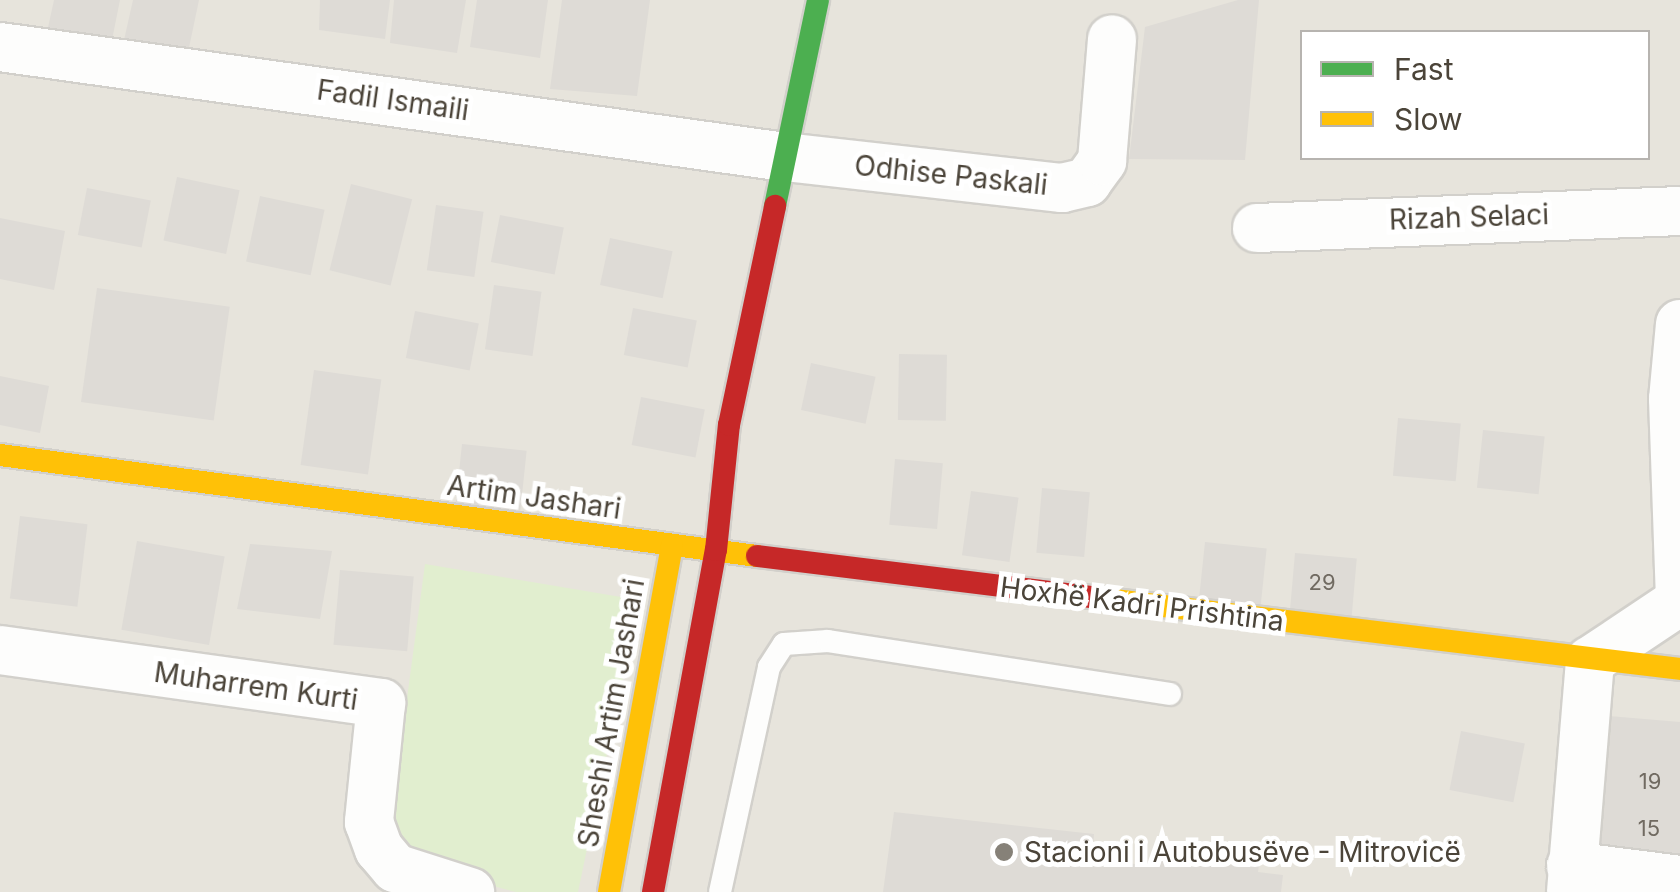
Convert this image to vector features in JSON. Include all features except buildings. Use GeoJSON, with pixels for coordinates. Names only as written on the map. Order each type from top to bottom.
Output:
{"type":"FeatureCollection","features":[{"type":"Feature","properties":{"kind":"street"},"geometry":{"type":"LineString","coordinates":[[653,892],[716,550],[730,424],[818,0]]}},
{"type":"Feature","properties":{"kind":"street","name":"Odhise Paskali"},"geometry":{"type":"LineString","coordinates":[[785,157],[1062,188],[1088,182],[1102,161],[1112,39]]}},
{"type":"Feature","properties":{"kind":"street","name":"Fadil Ismaili"},"geometry":{"type":"LineString","coordinates":[[0,46],[785,157]]}},
{"type":"Feature","properties":{"kind":"street","name":"Rizah Selaci"},"geometry":{"type":"LineString","coordinates":[[1257,228],[1680,211]]}},
{"type":"Feature","properties":{"kind":"street"},"geometry":{"type":"LineString","coordinates":[[1680,324],[1673,399],[1680,599],[1580,658],[1562,883],[1680,880]]}},
{"type":"Feature","properties":{"kind":"street","name":"Artim Jashari"},"geometry":{"type":"LineString","coordinates":[[0,455],[716,550]]}},
{"type":"Feature","properties":{"kind":"street","name":"Sheshi Artim Jashari"},"geometry":{"type":"LineString","coordinates":[[609,892],[672,546]]}},
{"type":"Feature","properties":{"kind":"street","name":"Hoxhë Kadri Prishtina"},"geometry":{"type":"LineString","coordinates":[[716,550],[1680,669]]}},
{"type":"Feature","properties":{"kind":"street","name":"Muharrem Kurti"},"geometry":{"type":"LineString","coordinates":[[0,650],[381,703],[369,822],[379,848],[395,868],[470,892]]}},
{"type":"Feature","properties":{"kind":"lane"},"geometry":{"type":"LineString","coordinates":[[720,892],[769,667],[784,644],[828,640],[1170,694]]}},
{"type":"Feature","properties":{"kind":"shaded area"},"geometry":{"type":"Polygon","coordinates":[[[0,0],[1680,0],[1680,892],[0,892],[0,0]]]}},
{"type":"Feature","properties":{"kind":"green space"},"geometry":{"type":"Polygon","coordinates":[[[425,564],[639,600],[578,892],[516,892],[413,865],[389,833],[425,564]]]}},
{"type":"Feature","properties":{"kind":"traffic: fast"},"geometry":{"type":"LineString","coordinates":[[775,206],[818,0]]}},
{"type":"Feature","properties":{"kind":"traffic: slow"},"geometry":{"type":"LineString","coordinates":[[0,455],[757,556]]}},
{"type":"Feature","properties":{"kind":"traffic: slow"},"geometry":{"type":"LineString","coordinates":[[609,892],[672,546]]}},
{"type":"Feature","properties":{"kind":"traffic: slow"},"geometry":{"type":"LineString","coordinates":[[1106,599],[1680,669]]}},
{"type":"Feature","properties":{"kind":"traffic: jam"},"geometry":{"type":"LineString","coordinates":[[653,892],[716,550],[729,425],[775,206]]}},
{"type":"Feature","properties":{"kind":"traffic: jam"},"geometry":{"type":"LineString","coordinates":[[757,556],[1106,599]]}},
{"type":"Feature","properties":{"kind":"place","name":"Stacioni i Autobusëve - Mitrovicë"},"geometry":{"type":"Point","coordinates":[1004,852]}}]}
